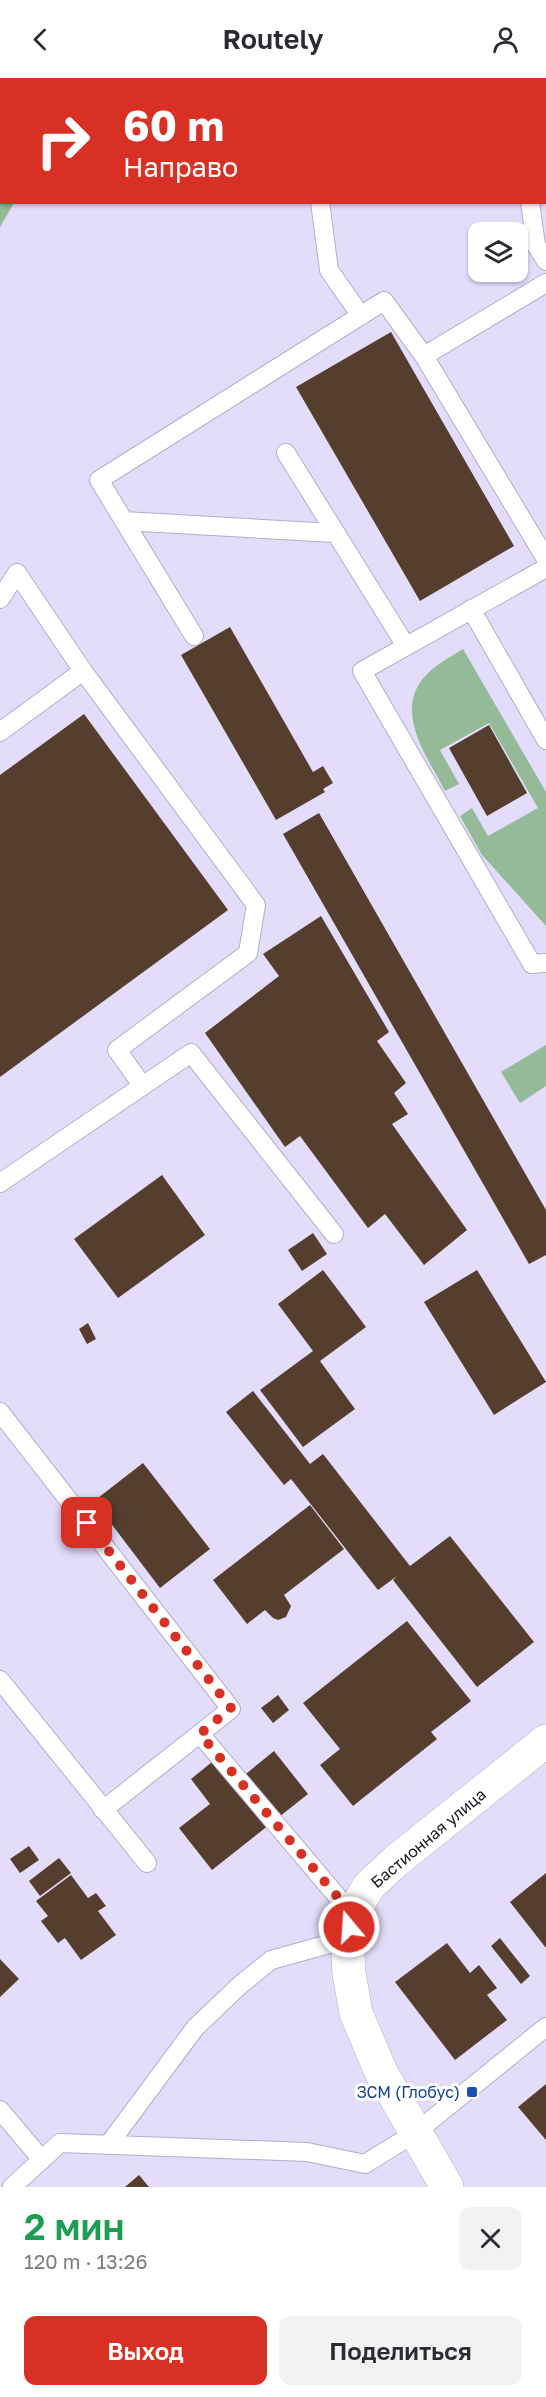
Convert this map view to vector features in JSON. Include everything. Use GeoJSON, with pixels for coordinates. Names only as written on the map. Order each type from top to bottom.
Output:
{"type":"FeatureCollection","features":[{"type":"Feature","properties":{"kind":"street","name":"Бастионная улица"},"geometry":{"type":"LineString","coordinates":[[349,1927],[369,1886],[397,1860],[546,1741]]}},
{"type":"Feature","properties":{"kind":"street"},"geometry":{"type":"LineString","coordinates":[[349,1927],[349,1974],[356,2013],[381,2072],[447,2187]]}},
{"type":"Feature","properties":{"kind":"lane"},"geometry":{"type":"LineString","coordinates":[[320,204],[328,270],[361,316]]}},
{"type":"Feature","properties":{"kind":"lane"},"geometry":{"type":"LineString","coordinates":[[530,204],[536,246],[546,261]]}},
{"type":"Feature","properties":{"kind":"lane"},"geometry":{"type":"LineString","coordinates":[[424,356],[546,283]]}},
{"type":"Feature","properties":{"kind":"lane"},"geometry":{"type":"LineString","coordinates":[[194,636],[99,480],[384,301],[424,356],[546,559]]}},
{"type":"Feature","properties":{"kind":"lane"},"geometry":{"type":"LineString","coordinates":[[286,453],[406,646]]}},
{"type":"Feature","properties":{"kind":"lane"},"geometry":{"type":"LineString","coordinates":[[124,521],[334,533]]}},
{"type":"Feature","properties":{"kind":"lane"},"geometry":{"type":"LineString","coordinates":[[546,568],[362,671],[532,964],[546,963]]}},
{"type":"Feature","properties":{"kind":"lane"},"geometry":{"type":"LineString","coordinates":[[0,599],[17,573],[83,671],[256,905],[248,953],[117,1050],[142,1085]]}},
{"type":"Feature","properties":{"kind":"lane"},"geometry":{"type":"LineString","coordinates":[[471,609],[546,740]]}},
{"type":"Feature","properties":{"kind":"lane"},"geometry":{"type":"LineString","coordinates":[[0,732],[83,671]]}},
{"type":"Feature","properties":{"kind":"lane"},"geometry":{"type":"LineString","coordinates":[[0,1183],[191,1053],[334,1234]]}},
{"type":"Feature","properties":{"kind":"lane"},"geometry":{"type":"LineString","coordinates":[[0,1412],[231,1708],[104,1810]]}},
{"type":"Feature","properties":{"kind":"lane"},"geometry":{"type":"LineString","coordinates":[[0,1680],[147,1863]]}},
{"type":"Feature","properties":{"kind":"lane"},"geometry":{"type":"LineString","coordinates":[[110,2144],[195,2028],[238,1986],[271,1960],[349,1927],[200,1734]]}},
{"type":"Feature","properties":{"kind":"lane"},"geometry":{"type":"LineString","coordinates":[[12,2187],[60,2143],[307,2152],[365,2164],[415,2133],[546,2027]]}},
{"type":"Feature","properties":{"kind":"lane"},"geometry":{"type":"LineString","coordinates":[[0,2109],[42,2160]]}},
{"type":"Feature","properties":{"kind":"green space"},"geometry":{"type":"Polygon","coordinates":[[[0,204],[13,204],[0,227],[0,204]]]}},
{"type":"Feature","properties":{"kind":"green space"},"geometry":{"type":"Polygon","coordinates":[[[463,649],[546,792],[546,926],[482,855],[460,816],[472,808],[488,836],[538,808],[489,723],[440,750],[459,784],[445,791],[417,737],[412,708],[415,694],[422,680],[441,663],[463,649]]]}},
{"type":"Feature","properties":{"kind":"green space"},"geometry":{"type":"Polygon","coordinates":[[[546,1045],[546,1086],[520,1103],[501,1072],[546,1045]]]}},
{"type":"Feature","properties":{"kind":"building"},"geometry":{"type":"Polygon","coordinates":[[[391,332],[514,546],[420,601],[296,387],[391,332]]]}},
{"type":"Feature","properties":{"kind":"building"},"geometry":{"type":"Polygon","coordinates":[[[230,627],[313,772],[323,766],[333,783],[323,789],[325,792],[276,820],[181,655],[230,627]]]}},
{"type":"Feature","properties":{"kind":"building"},"geometry":{"type":"Polygon","coordinates":[[[84,714],[228,910],[0,1077],[0,775],[84,714]]]}},
{"type":"Feature","properties":{"kind":"building"},"geometry":{"type":"Polygon","coordinates":[[[489,725],[527,793],[487,816],[449,748],[489,725]]]}},
{"type":"Feature","properties":{"kind":"building"},"geometry":{"type":"Polygon","coordinates":[[[319,813],[546,1210],[546,1255],[529,1264],[283,834],[319,813]]]}},
{"type":"Feature","properties":{"kind":"building"},"geometry":{"type":"Polygon","coordinates":[[[321,916],[389,1032],[377,1041],[406,1083],[394,1093],[408,1114],[392,1124],[467,1230],[424,1265],[385,1214],[368,1228],[300,1136],[285,1147],[205,1033],[279,976],[263,954],[321,916]]]}},
{"type":"Feature","properties":{"kind":"building"},"geometry":{"type":"Polygon","coordinates":[[[162,1175],[205,1235],[118,1298],[74,1239],[162,1175]]]}},
{"type":"Feature","properties":{"kind":"building"},"geometry":{"type":"Polygon","coordinates":[[[313,1233],[327,1254],[302,1271],[288,1250],[313,1233]]]}},
{"type":"Feature","properties":{"kind":"building"},"geometry":{"type":"Polygon","coordinates":[[[323,1270],[366,1327],[320,1361],[355,1409],[303,1447],[260,1390],[313,1351],[278,1304],[323,1270]]]}},
{"type":"Feature","properties":{"kind":"building"},"geometry":{"type":"Polygon","coordinates":[[[477,1270],[546,1382],[494,1415],[424,1302],[477,1270]]]}},
{"type":"Feature","properties":{"kind":"building"},"geometry":{"type":"Polygon","coordinates":[[[88,1323],[96,1339],[87,1344],[79,1329],[88,1323]]]}},
{"type":"Feature","properties":{"kind":"building"},"geometry":{"type":"Polygon","coordinates":[[[253,1391],[310,1464],[323,1454],[410,1566],[450,1536],[534,1642],[477,1687],[393,1580],[397,1576],[378,1590],[291,1479],[284,1485],[226,1412],[253,1391]]]}},
{"type":"Feature","properties":{"kind":"building"},"geometry":{"type":"Polygon","coordinates":[[[143,1463],[210,1549],[160,1588],[94,1501],[143,1463]]]}},
{"type":"Feature","properties":{"kind":"building"},"geometry":{"type":"Polygon","coordinates":[[[310,1505],[344,1549],[284,1595],[291,1606],[286,1617],[278,1620],[265,1610],[247,1624],[213,1580],[310,1505]]]}},
{"type":"Feature","properties":{"kind":"building"},"geometry":{"type":"Polygon","coordinates":[[[407,1621],[471,1701],[431,1732],[437,1739],[353,1806],[320,1765],[340,1749],[303,1703],[407,1621]]]}},
{"type":"Feature","properties":{"kind":"building"},"geometry":{"type":"Polygon","coordinates":[[[278,1695],[289,1710],[273,1723],[261,1708],[278,1695]]]}},
{"type":"Feature","properties":{"kind":"building"},"geometry":{"type":"Polygon","coordinates":[[[274,1751],[308,1794],[212,1870],[179,1828],[210,1804],[191,1779],[212,1762],[231,1786],[274,1751]]]}},
{"type":"Feature","properties":{"kind":"building"},"geometry":{"type":"Polygon","coordinates":[[[29,1846],[39,1860],[20,1873],[10,1859],[29,1846]]]}},
{"type":"Feature","properties":{"kind":"building"},"geometry":{"type":"Polygon","coordinates":[[[59,1858],[71,1873],[40,1896],[29,1881],[59,1858]]]}},
{"type":"Feature","properties":{"kind":"building"},"geometry":{"type":"Polygon","coordinates":[[[546,1873],[546,1948],[510,1902],[546,1873]]]}},
{"type":"Feature","properties":{"kind":"building"},"geometry":{"type":"Polygon","coordinates":[[[71,1875],[88,1898],[96,1893],[106,1906],[98,1911],[116,1935],[81,1960],[65,1938],[58,1943],[41,1921],[48,1916],[36,1901],[71,1875]]]}},
{"type":"Feature","properties":{"kind":"building"},"geometry":{"type":"Polygon","coordinates":[[[500,1938],[530,1976],[521,1984],[491,1946],[500,1938]]]}},
{"type":"Feature","properties":{"kind":"building"},"geometry":{"type":"Polygon","coordinates":[[[447,1943],[470,1973],[479,1965],[497,1988],[487,1995],[507,2020],[455,2060],[395,1982],[447,1943]]]}},
{"type":"Feature","properties":{"kind":"building"},"geometry":{"type":"Polygon","coordinates":[[[0,1959],[19,1979],[0,1997],[0,1959]]]}},
{"type":"Feature","properties":{"kind":"building"},"geometry":{"type":"Polygon","coordinates":[[[546,2084],[546,2140],[518,2107],[546,2084]]]}},
{"type":"Feature","properties":{"kind":"building"},"geometry":{"type":"Polygon","coordinates":[[[139,2175],[149,2187],[125,2187],[139,2175]]]}},
{"type":"Feature","properties":{"kind":"place","name":"ЗСМ (Глобус)"},"geometry":{"type":"Point","coordinates":[472,2092]}},
{"type":"Feature","properties":{"kind":"route"},"geometry":{"type":"LineString","coordinates":[[87,1523],[231,1708],[200,1734],[352,1914],[349,1927]]}}]}
